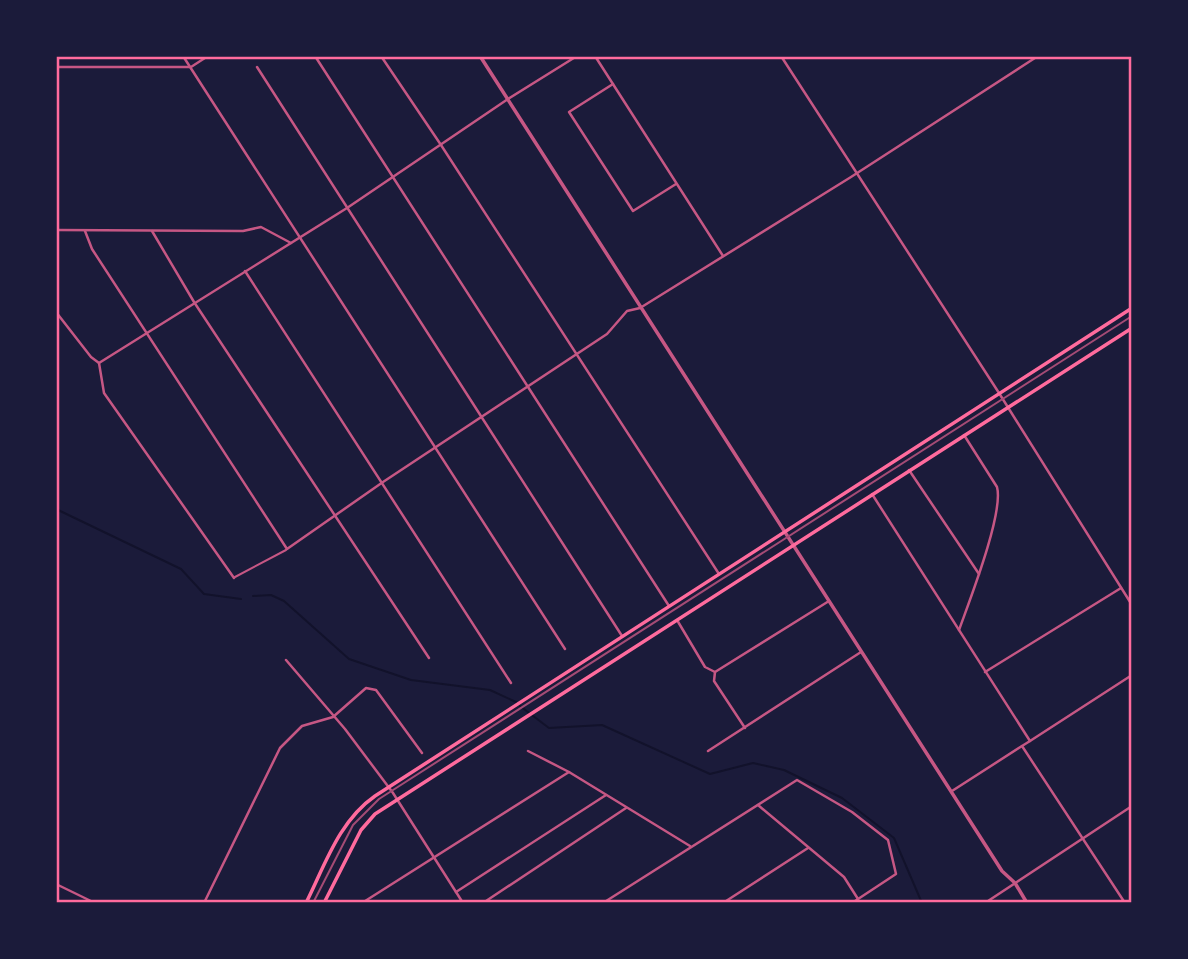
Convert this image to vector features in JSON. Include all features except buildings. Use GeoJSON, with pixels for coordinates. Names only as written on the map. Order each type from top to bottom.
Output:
{"type":"FeatureCollection","features":[{"type":"Feature","properties":{"kind":"main road"},"geometry":{"type":"LineString","coordinates":[[306,903],[346,823],[363,804],[1132,308]]}},
{"type":"Feature","properties":{"kind":"main road"},"geometry":{"type":"LineString","coordinates":[[324,903],[360,830],[375,814],[1132,328]]}},
{"type":"Feature","properties":{"kind":"street"},"geometry":{"type":"LineString","coordinates":[[183,56],[433,448],[565,649]]}},
{"type":"Feature","properties":{"kind":"street"},"geometry":{"type":"LineString","coordinates":[[56,67],[191,67],[208,56]]}},
{"type":"Feature","properties":{"kind":"street"},"geometry":{"type":"LineString","coordinates":[[315,56],[530,386],[669,606]]}},
{"type":"Feature","properties":{"kind":"street"},"geometry":{"type":"LineString","coordinates":[[381,56],[719,574]]}},
{"type":"Feature","properties":{"kind":"street"},"geometry":{"type":"LineString","coordinates":[[480,56],[1002,871],[1015,883],[1027,903]]}},
{"type":"Feature","properties":{"kind":"street"},"geometry":{"type":"LineString","coordinates":[[99,363],[347,208],[508,99],[577,56]]}},
{"type":"Feature","properties":{"kind":"street"},"geometry":{"type":"LineString","coordinates":[[595,56],[723,256]]}},
{"type":"Feature","properties":{"kind":"street"},"geometry":{"type":"LineString","coordinates":[[781,56],[1132,604]]}},
{"type":"Feature","properties":{"kind":"street"},"geometry":{"type":"LineString","coordinates":[[85,231],[92,249],[287,549],[433,448],[607,334],[626,311],[640,308],[1038,56]]}},
{"type":"Feature","properties":{"kind":"street"},"geometry":{"type":"LineString","coordinates":[[257,67],[622,636]]}},
{"type":"Feature","properties":{"kind":"street"},"geometry":{"type":"LineString","coordinates":[[613,84],[569,112],[634,211],[677,184]]}},
{"type":"Feature","properties":{"kind":"street"},"geometry":{"type":"LineString","coordinates":[[56,230],[243,231],[261,227],[291,243]]}},
{"type":"Feature","properties":{"kind":"street"},"geometry":{"type":"LineString","coordinates":[[152,231],[194,302],[429,658]]}},
{"type":"Feature","properties":{"kind":"street"},"geometry":{"type":"LineString","coordinates":[[245,271],[511,682]]}},
{"type":"Feature","properties":{"kind":"street"},"geometry":{"type":"LineString","coordinates":[[56,312],[91,358],[99,363],[104,393],[234,578]]}},
{"type":"Feature","properties":{"kind":"street"},"geometry":{"type":"LineString","coordinates":[[959,631],[979,574],[999,494],[964,435]]}},
{"type":"Feature","properties":{"kind":"street"},"geometry":{"type":"LineString","coordinates":[[909,470],[979,574]]}},
{"type":"Feature","properties":{"kind":"street"},"geometry":{"type":"LineString","coordinates":[[872,494],[1030,741]]}},
{"type":"Feature","properties":{"kind":"street"},"geometry":{"type":"LineString","coordinates":[[985,672],[1121,589]]}},
{"type":"Feature","properties":{"kind":"street"},"geometry":{"type":"LineString","coordinates":[[715,671],[829,601]]}},
{"type":"Feature","properties":{"kind":"street"},"geometry":{"type":"LineString","coordinates":[[677,620],[705,667],[715,671]]}},
{"type":"Feature","properties":{"kind":"street"},"geometry":{"type":"LineString","coordinates":[[708,751],[861,652]]}},
{"type":"Feature","properties":{"kind":"street"},"geometry":{"type":"LineString","coordinates":[[286,660],[345,729],[398,800],[463,903]]}},
{"type":"Feature","properties":{"kind":"street"},"geometry":{"type":"LineString","coordinates":[[715,671],[714,681],[745,728]]}},
{"type":"Feature","properties":{"kind":"street"},"geometry":{"type":"LineString","coordinates":[[952,791],[1132,675]]}},
{"type":"Feature","properties":{"kind":"street"},"geometry":{"type":"LineString","coordinates":[[204,903],[280,748],[302,726],[333,717],[370,687],[376,690],[422,754]]}},
{"type":"Feature","properties":{"kind":"street"},"geometry":{"type":"LineString","coordinates":[[1022,746],[1125,903]]}},
{"type":"Feature","properties":{"kind":"street"},"geometry":{"type":"LineString","coordinates":[[528,751],[569,772],[690,846]]}},
{"type":"Feature","properties":{"kind":"street"},"geometry":{"type":"LineString","coordinates":[[362,903],[569,772]]}},
{"type":"Feature","properties":{"kind":"street"},"geometry":{"type":"LineString","coordinates":[[603,903],[797,780],[852,812],[888,840],[896,874],[852,903]]}},
{"type":"Feature","properties":{"kind":"street"},"geometry":{"type":"LineString","coordinates":[[456,892],[606,795]]}},
{"type":"Feature","properties":{"kind":"street"},"geometry":{"type":"LineString","coordinates":[[758,804],[844,877],[858,899]]}},
{"type":"Feature","properties":{"kind":"street"},"geometry":{"type":"LineString","coordinates":[[985,903],[1132,806]]}},
{"type":"Feature","properties":{"kind":"street"},"geometry":{"type":"LineString","coordinates":[[483,903],[628,807]]}},
{"type":"Feature","properties":{"kind":"street"},"geometry":{"type":"LineString","coordinates":[[723,903],[808,848]]}},
{"type":"Feature","properties":{"kind":"street"},"geometry":{"type":"LineString","coordinates":[[56,890],[57,885],[95,903]]}},
{"type":"Feature","properties":{"kind":"lane"},"geometry":{"type":"LineString","coordinates":[[234,578],[287,549]]}},
{"type":"Feature","properties":{"kind":"waterway"},"geometry":{"type":"LineString","coordinates":[[56,509],[181,569],[204,594],[241,599]]}},
{"type":"Feature","properties":{"kind":"waterway"},"geometry":{"type":"LineString","coordinates":[[253,596],[271,595],[284,601],[349,659],[411,680],[490,690],[516,702]]}},
{"type":"Feature","properties":{"kind":"waterway"},"geometry":{"type":"LineString","coordinates":[[520,706],[549,728],[602,725],[710,774],[753,763],[784,770],[842,798],[894,838],[922,903]]}},
{"type":"Feature","properties":{"kind":"tram line"},"geometry":{"type":"LineString","coordinates":[[313,903],[353,825],[379,799],[1132,316]]}}]}
